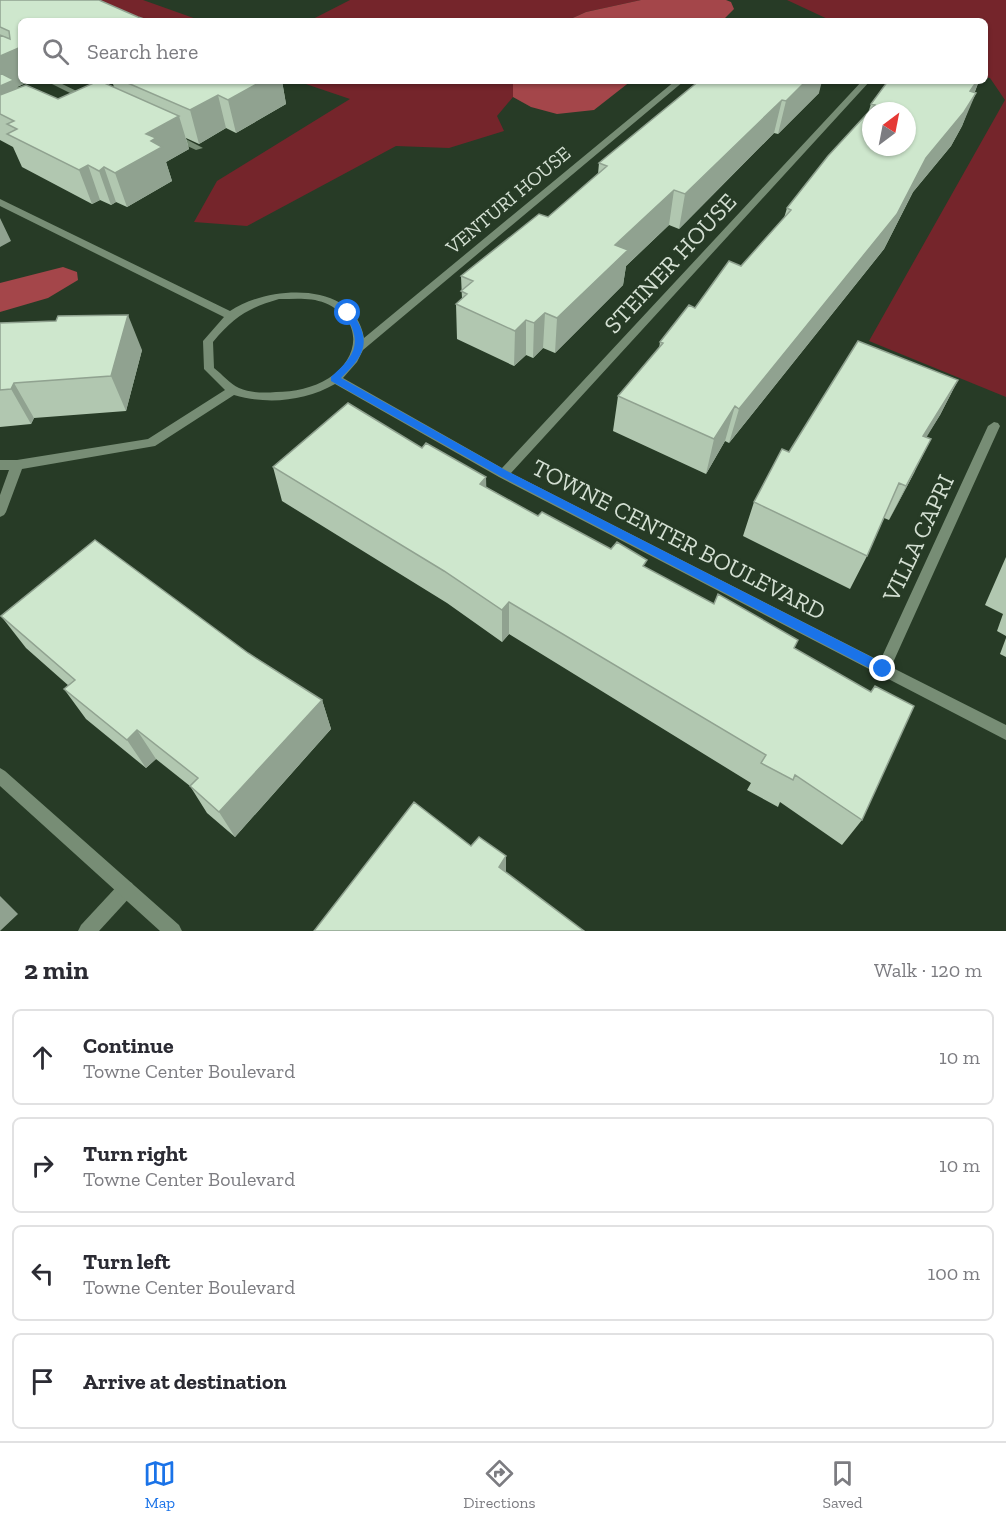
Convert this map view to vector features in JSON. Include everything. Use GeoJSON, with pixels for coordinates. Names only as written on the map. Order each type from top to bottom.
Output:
{"type":"FeatureCollection","features":[{"type":"Feature","properties":{"kind":"street"},"geometry":{"type":"LineString","coordinates":[[57,84],[101,104]]}},
{"type":"Feature","properties":{"kind":"street","name":"VENTURI HOUSE"},"geometry":{"type":"LineString","coordinates":[[360,347],[676,84]]}},
{"type":"Feature","properties":{"kind":"street","name":"STEINER HOUSE"},"geometry":{"type":"LineString","coordinates":[[503,474],[863,84]]}},
{"type":"Feature","properties":{"kind":"street"},"geometry":{"type":"LineString","coordinates":[[69,99],[79,94]]}},
{"type":"Feature","properties":{"kind":"street"},"geometry":{"type":"LineString","coordinates":[[166,133],[199,148]]}},
{"type":"Feature","properties":{"kind":"street"},"geometry":{"type":"LineString","coordinates":[[0,202],[229,315]]}},
{"type":"Feature","properties":{"kind":"street"},"geometry":{"type":"LineString","coordinates":[[279,296],[306,296],[330,301],[348,313],[359,328],[360,347],[351,364],[335,379],[303,393],[267,398],[234,390],[209,369],[208,341],[229,315],[252,303],[279,296]]}},
{"type":"Feature","properties":{"kind":"street","name":"TOWNE CENTER BOULEVARD"},"geometry":{"type":"LineString","coordinates":[[335,379],[503,474],[1006,733]]}},
{"type":"Feature","properties":{"kind":"street"},"geometry":{"type":"LineString","coordinates":[[0,465],[17,465],[151,443],[234,390]]}},
{"type":"Feature","properties":{"kind":"street","name":"VILLA CAPRI"},"geometry":{"type":"LineString","coordinates":[[883,669],[994,426]]}},
{"type":"Feature","properties":{"kind":"street"},"geometry":{"type":"LineString","coordinates":[[0,512],[17,465]]}},
{"type":"Feature","properties":{"kind":"street"},"geometry":{"type":"LineString","coordinates":[[0,776],[173,931]]}},
{"type":"Feature","properties":{"kind":"street"},"geometry":{"type":"LineString","coordinates":[[87,931],[126,889]]}},
{"type":"Feature","properties":{"kind":"shaded area"},"geometry":{"type":"Polygon","coordinates":[[[0,0],[143,0],[194,18],[94,18],[0,0]]]}},
{"type":"Feature","properties":{"kind":"shaded area"},"geometry":{"type":"Polygon","coordinates":[[[350,0],[641,0],[586,12],[573,18],[315,18],[350,0]]]}},
{"type":"Feature","properties":{"kind":"shaded area"},"geometry":{"type":"Polygon","coordinates":[[[641,0],[726,0],[731,2],[734,9],[725,18],[573,18],[586,12],[641,0]]]}},
{"type":"Feature","properties":{"kind":"shaded area"},"geometry":{"type":"Polygon","coordinates":[[[787,0],[1006,0],[1006,397],[869,341],[1005,100],[988,78],[988,18],[826,18],[787,0]]]}},
{"type":"Feature","properties":{"kind":"shaded area"},"geometry":{"type":"Polygon","coordinates":[[[306,84],[513,84],[513,97],[497,116],[504,131],[449,148],[396,146],[247,226],[194,222],[217,181],[350,99],[306,84]]]}},
{"type":"Feature","properties":{"kind":"shaded area"},"geometry":{"type":"Polygon","coordinates":[[[513,84],[627,84],[594,110],[557,114],[531,107],[513,97],[513,84]]]}},
{"type":"Feature","properties":{"kind":"shaded area"},"geometry":{"type":"Polygon","coordinates":[[[63,267],[77,272],[78,280],[48,298],[0,312],[0,283],[63,267]]]}},
{"type":"Feature","properties":{"kind":"building"},"geometry":{"type":"Polygon","coordinates":[[[0,0],[99,0],[141,18],[18,18],[18,48],[0,56],[0,35],[10,39],[9,31],[0,27],[0,0]]]}},
{"type":"Feature","properties":{"kind":"building"},"geometry":{"type":"Polygon","coordinates":[[[0,73],[14,80],[0,86],[0,73]]]}},
{"type":"Feature","properties":{"kind":"building"},"geometry":{"type":"Polygon","coordinates":[[[91,84],[107,84],[179,116],[146,134],[156,138],[151,141],[162,147],[115,173],[104,167],[99,171],[88,165],[79,170],[7,134],[17,129],[7,124],[14,121],[0,114],[0,95],[26,85],[58,99],[91,84]]]}},
{"type":"Feature","properties":{"kind":"building"},"geometry":{"type":"Polygon","coordinates":[[[130,84],[257,84],[228,100],[218,95],[190,110],[130,84]]]}},
{"type":"Feature","properties":{"kind":"building"},"geometry":{"type":"Polygon","coordinates":[[[695,84],[803,84],[786,101],[782,100],[685,194],[674,190],[615,245],[628,250],[557,318],[545,313],[534,323],[526,320],[515,331],[456,304],[467,294],[461,291],[473,281],[461,276],[539,214],[548,217],[607,166],[599,163],[695,84]]]}},
{"type":"Feature","properties":{"kind":"building"},"geometry":{"type":"Polygon","coordinates":[[[886,84],[975,84],[970,91],[976,93],[964,112],[926,158],[897,214],[739,409],[735,406],[714,439],[618,396],[663,343],[660,342],[689,305],[695,308],[729,261],[741,266],[791,210],[787,208],[828,156],[862,119],[862,156],[916,156],[916,102],[872,102],[886,84]]]}},
{"type":"Feature","properties":{"kind":"building"},"geometry":{"type":"Polygon","coordinates":[[[128,315],[111,376],[14,383],[11,389],[0,390],[0,323],[56,321],[58,316],[128,315]]]}},
{"type":"Feature","properties":{"kind":"building"},"geometry":{"type":"Polygon","coordinates":[[[858,341],[958,380],[923,436],[931,439],[906,486],[899,483],[867,556],[754,502],[782,449],[789,452],[858,341]]]}},
{"type":"Feature","properties":{"kind":"building"},"geometry":{"type":"Polygon","coordinates":[[[348,403],[422,448],[426,443],[486,477],[480,484],[538,516],[542,512],[611,549],[617,542],[647,560],[643,566],[714,604],[718,594],[798,640],[794,648],[871,692],[875,686],[914,706],[862,820],[795,775],[793,780],[761,763],[766,755],[509,602],[502,610],[444,571],[273,467],[348,403]]]}},
{"type":"Feature","properties":{"kind":"building"},"geometry":{"type":"Polygon","coordinates":[[[95,540],[248,653],[322,700],[219,812],[190,786],[198,778],[137,730],[127,740],[64,689],[75,680],[1,616],[95,540]]]}},
{"type":"Feature","properties":{"kind":"building"},"geometry":{"type":"Polygon","coordinates":[[[414,802],[471,846],[479,837],[506,856],[499,867],[584,931],[314,931],[414,802]]]}},
{"type":"Feature","properties":{"kind":"route"},"geometry":{"type":"LineString","coordinates":[[348,313],[359,328],[360,347],[351,364],[335,379],[503,474],[883,669]]}}]}
